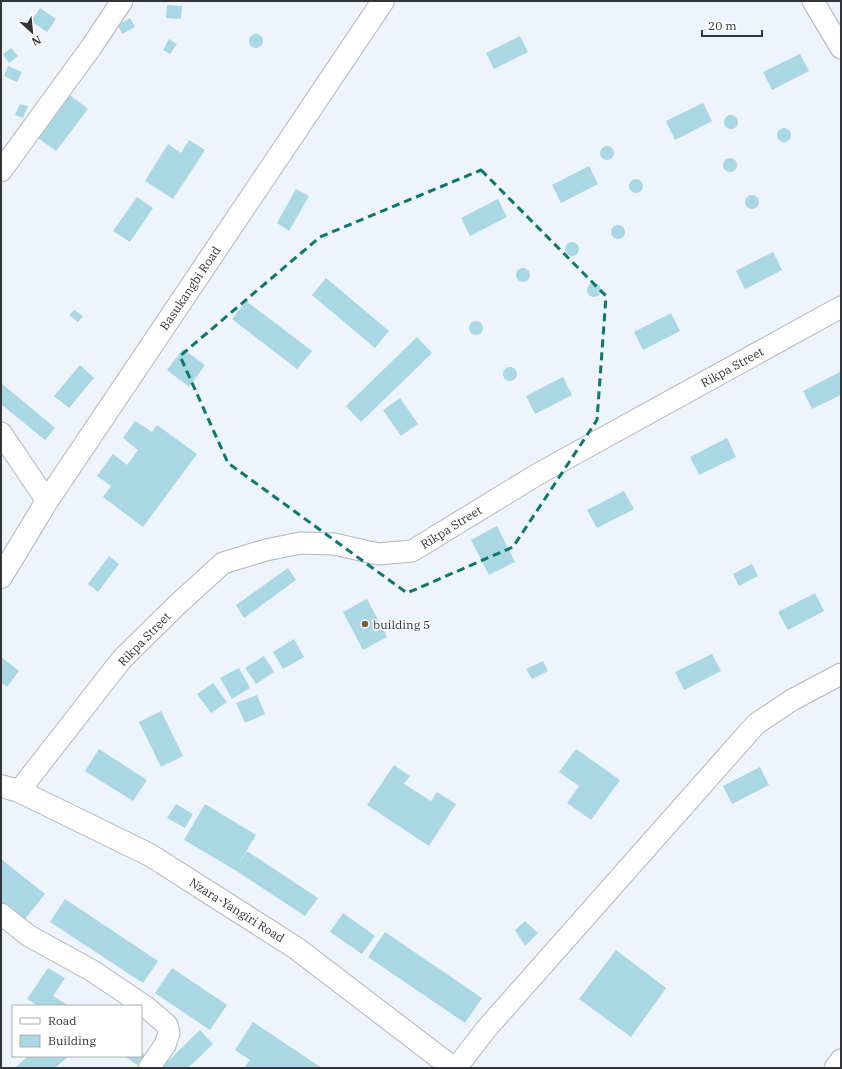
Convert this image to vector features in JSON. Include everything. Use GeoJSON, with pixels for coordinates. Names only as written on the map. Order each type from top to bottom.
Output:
{"type":"FeatureCollection","features":[{"type":"Feature","properties":{"kind":"street"},"geometry":{"type":"LineString","coordinates":[[1,172],[92,46],[122,1]]}},
{"type":"Feature","properties":{"kind":"street","name":"Basukangbi Road"},"geometry":{"type":"LineString","coordinates":[[1,577],[47,501],[383,1]]}},
{"type":"Feature","properties":{"kind":"street"},"geometry":{"type":"LineString","coordinates":[[813,1],[841,48]]}},
{"type":"Feature","properties":{"kind":"street","name":"Rikpa Street"},"geometry":{"type":"LineString","coordinates":[[10,788],[122,659],[179,603],[223,563],[266,550],[300,543],[334,544],[378,554],[412,551],[538,474],[841,307]]}},
{"type":"Feature","properties":{"kind":"street"},"geometry":{"type":"LineString","coordinates":[[1,433],[47,501]]}},
{"type":"Feature","properties":{"kind":"street"},"geometry":{"type":"LineString","coordinates":[[456,1068],[487,1028],[756,724],[792,700],[841,674]]}},
{"type":"Feature","properties":{"kind":"street","name":"Nzara-Yangiri Road"},"geometry":{"type":"LineString","coordinates":[[10,788],[150,855],[296,948],[453,1068]]}},
{"type":"Feature","properties":{"kind":"street"},"geometry":{"type":"LineString","coordinates":[[1,914],[29,936],[91,970],[146,1007],[167,1025],[169,1033],[165,1045],[149,1068]]}},
{"type":"Feature","properties":{"kind":"street"},"geometry":{"type":"LineString","coordinates":[[835,1068],[841,1060]]}},
{"type":"Feature","properties":{"kind":"highlighted area"},"geometry":{"type":"Polygon","coordinates":[[[481,170],[606,296],[597,420],[513,547],[407,593],[228,463],[180,356],[320,237],[481,170]]]}},
{"type":"Feature","properties":{"kind":"building"},"geometry":{"type":"Polygon","coordinates":[[[167,5],[182,6],[181,19],[166,18],[167,5]]]}},
{"type":"Feature","properties":{"kind":"building"},"geometry":{"type":"Polygon","coordinates":[[[40,8],[56,19],[47,32],[31,21],[40,8]]]}},
{"type":"Feature","properties":{"kind":"building"},"geometry":{"type":"Polygon","coordinates":[[[130,18],[135,27],[122,34],[118,25],[130,18]]]}},
{"type":"Feature","properties":{"kind":"building"},"geometry":{"type":"Polygon","coordinates":[[[256,34],[261,36],[263,41],[261,46],[256,48],[251,46],[249,41],[251,36],[256,34]]]}},
{"type":"Feature","properties":{"kind":"building"},"geometry":{"type":"Polygon","coordinates":[[[520,36],[528,52],[494,69],[486,53],[520,36]]]}},
{"type":"Feature","properties":{"kind":"building"},"geometry":{"type":"Polygon","coordinates":[[[169,39],[177,44],[170,54],[163,50],[169,39]]]}},
{"type":"Feature","properties":{"kind":"building"},"geometry":{"type":"Polygon","coordinates":[[[11,48],[18,56],[9,63],[3,54],[11,48]]]}},
{"type":"Feature","properties":{"kind":"building"},"geometry":{"type":"Polygon","coordinates":[[[800,54],[809,71],[772,90],[763,72],[800,54]]]}},
{"type":"Feature","properties":{"kind":"building"},"geometry":{"type":"Polygon","coordinates":[[[8,66],[22,72],[17,82],[4,76],[8,66]]]}},
{"type":"Feature","properties":{"kind":"building"},"geometry":{"type":"Polygon","coordinates":[[[66,92],[88,109],[56,151],[34,135],[66,92]]]}},
{"type":"Feature","properties":{"kind":"building"},"geometry":{"type":"Polygon","coordinates":[[[703,103],[712,121],[675,140],[666,121],[703,103]]]}},
{"type":"Feature","properties":{"kind":"building"},"geometry":{"type":"Polygon","coordinates":[[[20,104],[28,106],[23,118],[15,115],[20,104]]]}},
{"type":"Feature","properties":{"kind":"building"},"geometry":{"type":"Polygon","coordinates":[[[728,115],[734,115],[738,119],[738,125],[734,129],[728,129],[724,125],[724,119],[728,115]]]}},
{"type":"Feature","properties":{"kind":"building"},"geometry":{"type":"Polygon","coordinates":[[[781,128],[787,128],[791,132],[791,138],[787,142],[781,142],[777,138],[777,132],[781,128]]]}},
{"type":"Feature","properties":{"kind":"building"},"geometry":{"type":"Polygon","coordinates":[[[189,140],[205,150],[173,199],[145,181],[168,144],[181,153],[189,140]]]}},
{"type":"Feature","properties":{"kind":"building"},"geometry":{"type":"Polygon","coordinates":[[[604,146],[610,146],[614,150],[614,156],[610,160],[604,160],[600,156],[600,150],[604,146]]]}},
{"type":"Feature","properties":{"kind":"building"},"geometry":{"type":"Polygon","coordinates":[[[727,158],[733,158],[737,162],[737,168],[733,172],[727,172],[723,168],[723,162],[727,158]]]}},
{"type":"Feature","properties":{"kind":"building"},"geometry":{"type":"Polygon","coordinates":[[[589,166],[598,184],[561,203],[552,185],[589,166]]]}},
{"type":"Feature","properties":{"kind":"building"},"geometry":{"type":"Polygon","coordinates":[[[633,179],[639,179],[643,183],[643,189],[639,193],[633,193],[629,189],[629,183],[633,179]]]}},
{"type":"Feature","properties":{"kind":"building"},"geometry":{"type":"Polygon","coordinates":[[[296,189],[309,196],[289,231],[277,223],[296,189]]]}},
{"type":"Feature","properties":{"kind":"building"},"geometry":{"type":"Polygon","coordinates":[[[749,195],[755,195],[759,199],[759,205],[755,209],[749,209],[745,205],[745,199],[749,195]]]}},
{"type":"Feature","properties":{"kind":"building"},"geometry":{"type":"Polygon","coordinates":[[[137,197],[153,208],[130,242],[113,231],[137,197]]]}},
{"type":"Feature","properties":{"kind":"building"},"geometry":{"type":"Polygon","coordinates":[[[498,199],[507,217],[470,236],[461,218],[498,199]]]}},
{"type":"Feature","properties":{"kind":"building"},"geometry":{"type":"Polygon","coordinates":[[[615,225],[621,225],[625,229],[625,235],[621,239],[615,239],[611,235],[611,229],[615,225]]]}},
{"type":"Feature","properties":{"kind":"building"},"geometry":{"type":"Polygon","coordinates":[[[569,242],[575,242],[579,246],[579,252],[575,256],[569,256],[565,252],[565,246],[569,242]]]}},
{"type":"Feature","properties":{"kind":"building"},"geometry":{"type":"Polygon","coordinates":[[[773,252],[782,270],[745,289],[736,271],[773,252]]]}},
{"type":"Feature","properties":{"kind":"building"},"geometry":{"type":"Polygon","coordinates":[[[520,268],[526,268],[530,272],[530,278],[526,282],[520,282],[516,278],[516,272],[520,268]]]}},
{"type":"Feature","properties":{"kind":"building"},"geometry":{"type":"Polygon","coordinates":[[[326,278],[389,331],[375,348],[312,295],[326,278]]]}},
{"type":"Feature","properties":{"kind":"building"},"geometry":{"type":"Polygon","coordinates":[[[591,283],[597,283],[601,287],[601,293],[597,297],[591,297],[587,293],[587,287],[591,283]]]}},
{"type":"Feature","properties":{"kind":"building"},"geometry":{"type":"Polygon","coordinates":[[[246,301],[312,351],[297,369],[232,319],[246,301]]]}},
{"type":"Feature","properties":{"kind":"building"},"geometry":{"type":"Polygon","coordinates":[[[74,310],[83,316],[78,322],[69,315],[74,310]]]}},
{"type":"Feature","properties":{"kind":"building"},"geometry":{"type":"Polygon","coordinates":[[[671,313],[680,331],[643,350],[634,332],[671,313]]]}},
{"type":"Feature","properties":{"kind":"building"},"geometry":{"type":"Polygon","coordinates":[[[473,321],[479,321],[483,325],[483,331],[479,335],[473,335],[469,331],[469,325],[473,321]]]}},
{"type":"Feature","properties":{"kind":"building"},"geometry":{"type":"Polygon","coordinates":[[[417,337],[432,353],[361,422],[346,406],[417,337]]]}},
{"type":"Feature","properties":{"kind":"building"},"geometry":{"type":"Polygon","coordinates":[[[183,349],[205,365],[189,387],[167,370],[183,349]]]}},
{"type":"Feature","properties":{"kind":"building"},"geometry":{"type":"Polygon","coordinates":[[[80,365],[94,378],[69,408],[54,396],[80,365]]]}},
{"type":"Feature","properties":{"kind":"building"},"geometry":{"type":"Polygon","coordinates":[[[507,367],[513,367],[517,371],[517,377],[513,381],[507,381],[503,377],[503,371],[507,367]]]}},
{"type":"Feature","properties":{"kind":"building"},"geometry":{"type":"Polygon","coordinates":[[[840,372],[841,395],[812,409],[803,391],[840,372]]]}},
{"type":"Feature","properties":{"kind":"building"},"geometry":{"type":"Polygon","coordinates":[[[563,377],[572,395],[535,414],[526,396],[563,377]]]}},
{"type":"Feature","properties":{"kind":"building"},"geometry":{"type":"Polygon","coordinates":[[[1,383],[55,428],[45,440],[1,404],[1,383]]]}},
{"type":"Feature","properties":{"kind":"building"},"geometry":{"type":"Polygon","coordinates":[[[400,398],[418,424],[401,436],[383,410],[400,398]]]}},
{"type":"Feature","properties":{"kind":"building"},"geometry":{"type":"Polygon","coordinates":[[[135,421],[152,432],[157,425],[197,454],[143,527],[103,497],[111,486],[97,476],[113,454],[127,465],[138,450],[123,438],[135,421]]]}},
{"type":"Feature","properties":{"kind":"building"},"geometry":{"type":"Polygon","coordinates":[[[727,438],[736,457],[699,475],[690,457],[727,438]]]}},
{"type":"Feature","properties":{"kind":"building"},"geometry":{"type":"Polygon","coordinates":[[[624,491],[634,509],[597,528],[587,510],[624,491]]]}},
{"type":"Feature","properties":{"kind":"building"},"geometry":{"type":"Polygon","coordinates":[[[497,526],[515,562],[489,575],[471,540],[497,526]]]}},
{"type":"Feature","properties":{"kind":"building"},"geometry":{"type":"Polygon","coordinates":[[[109,556],[119,564],[98,592],[88,584],[109,556]]]}},
{"type":"Feature","properties":{"kind":"building"},"geometry":{"type":"Polygon","coordinates":[[[752,564],[758,576],[739,586],[733,574],[752,564]]]}},
{"type":"Feature","properties":{"kind":"building"},"geometry":{"type":"Polygon","coordinates":[[[288,568],[296,580],[244,618],[236,605],[288,568]]]}},
{"type":"Feature","properties":{"kind":"building"},"geometry":{"type":"Polygon","coordinates":[[[815,593],[824,611],[788,630],[778,612],[815,593]]]}},
{"type":"Feature","properties":{"kind":"building","name":"building 5"},"geometry":{"type":"Polygon","coordinates":[[[367,599],[387,637],[363,650],[343,612],[367,599]]]}},
{"type":"Feature","properties":{"kind":"building"},"geometry":{"type":"Polygon","coordinates":[[[294,639],[304,657],[283,669],[273,652],[294,639]]]}},
{"type":"Feature","properties":{"kind":"building"},"geometry":{"type":"Polygon","coordinates":[[[712,654],[721,671],[684,690],[675,672],[712,654]]]}},
{"type":"Feature","properties":{"kind":"building"},"geometry":{"type":"Polygon","coordinates":[[[264,656],[274,672],[256,684],[245,668],[264,656]]]}},
{"type":"Feature","properties":{"kind":"building"},"geometry":{"type":"Polygon","coordinates":[[[1,657],[19,671],[7,687],[1,683],[1,657]]]}},
{"type":"Feature","properties":{"kind":"building"},"geometry":{"type":"Polygon","coordinates":[[[543,661],[548,671],[532,679],[526,669],[543,661]]]}},
{"type":"Feature","properties":{"kind":"building"},"geometry":{"type":"Polygon","coordinates":[[[239,668],[250,688],[232,699],[220,678],[239,668]]]}},
{"type":"Feature","properties":{"kind":"building"},"geometry":{"type":"Polygon","coordinates":[[[213,683],[227,702],[211,713],[197,694],[213,683]]]}},
{"type":"Feature","properties":{"kind":"building"},"geometry":{"type":"Polygon","coordinates":[[[257,695],[265,714],[245,723],[236,703],[257,695]]]}},
{"type":"Feature","properties":{"kind":"building"},"geometry":{"type":"Polygon","coordinates":[[[161,711],[183,756],[161,767],[139,722],[161,711]]]}},
{"type":"Feature","properties":{"kind":"building"},"geometry":{"type":"Polygon","coordinates":[[[99,749],[147,780],[133,801],[85,771],[99,749]]]}},
{"type":"Feature","properties":{"kind":"building"},"geometry":{"type":"Polygon","coordinates":[[[576,749],[620,780],[591,820],[567,803],[579,786],[559,772],[576,749]]]}},
{"type":"Feature","properties":{"kind":"building"},"geometry":{"type":"Polygon","coordinates":[[[394,765],[410,776],[404,784],[431,801],[437,792],[456,804],[429,846],[367,805],[394,765]]]}},
{"type":"Feature","properties":{"kind":"building"},"geometry":{"type":"Polygon","coordinates":[[[760,767],[769,785],[732,804],[723,786],[760,767]]]}},
{"type":"Feature","properties":{"kind":"building"},"geometry":{"type":"Polygon","coordinates":[[[176,804],[193,814],[185,828],[167,818],[176,804]]]}},
{"type":"Feature","properties":{"kind":"building"},"geometry":{"type":"Polygon","coordinates":[[[205,804],[256,835],[237,866],[247,851],[318,898],[305,916],[235,870],[184,840],[205,804]]]}},
{"type":"Feature","properties":{"kind":"building"},"geometry":{"type":"Polygon","coordinates":[[[1,859],[45,894],[21,924],[1,908],[1,859]]]}},
{"type":"Feature","properties":{"kind":"building"},"geometry":{"type":"Polygon","coordinates":[[[65,899],[158,961],[143,983],[50,922],[65,899]]]}},
{"type":"Feature","properties":{"kind":"building"},"geometry":{"type":"Polygon","coordinates":[[[343,913],[375,936],[362,954],[330,932],[343,913]]]}},
{"type":"Feature","properties":{"kind":"building"},"geometry":{"type":"Polygon","coordinates":[[[525,921],[538,933],[525,946],[515,930],[525,921]]]}},
{"type":"Feature","properties":{"kind":"building"},"geometry":{"type":"Polygon","coordinates":[[[385,932],[482,998],[465,1023],[368,957],[385,932]]]}},
{"type":"Feature","properties":{"kind":"building"},"geometry":{"type":"Polygon","coordinates":[[[616,950],[666,988],[631,1037],[579,999],[616,950]]]}},
{"type":"Feature","properties":{"kind":"building"},"geometry":{"type":"Polygon","coordinates":[[[48,968],[65,978],[53,996],[67,1005],[36,1005],[27,999],[48,968]]]}},
{"type":"Feature","properties":{"kind":"building"},"geometry":{"type":"Polygon","coordinates":[[[172,968],[227,1005],[210,1030],[155,993],[172,968]]]}},
{"type":"Feature","properties":{"kind":"building"},"geometry":{"type":"Polygon","coordinates":[[[253,1022],[322,1068],[244,1068],[250,1060],[235,1050],[253,1022]]]}},
{"type":"Feature","properties":{"kind":"building"},"geometry":{"type":"Polygon","coordinates":[[[200,1030],[213,1044],[188,1068],[161,1068],[200,1030]]]}},
{"type":"Feature","properties":{"kind":"building"},"geometry":{"type":"Polygon","coordinates":[[[142,1053],[145,1055],[137,1065],[125,1057],[142,1057],[142,1053]]]}},
{"type":"Feature","properties":{"kind":"building"},"geometry":{"type":"Polygon","coordinates":[[[27,1057],[68,1057],[55,1068],[16,1067],[27,1057]]]}},
{"type":"Feature","properties":{"kind":"place","name":"building 5"},"geometry":{"type":"Point","coordinates":[365,624]}}]}
